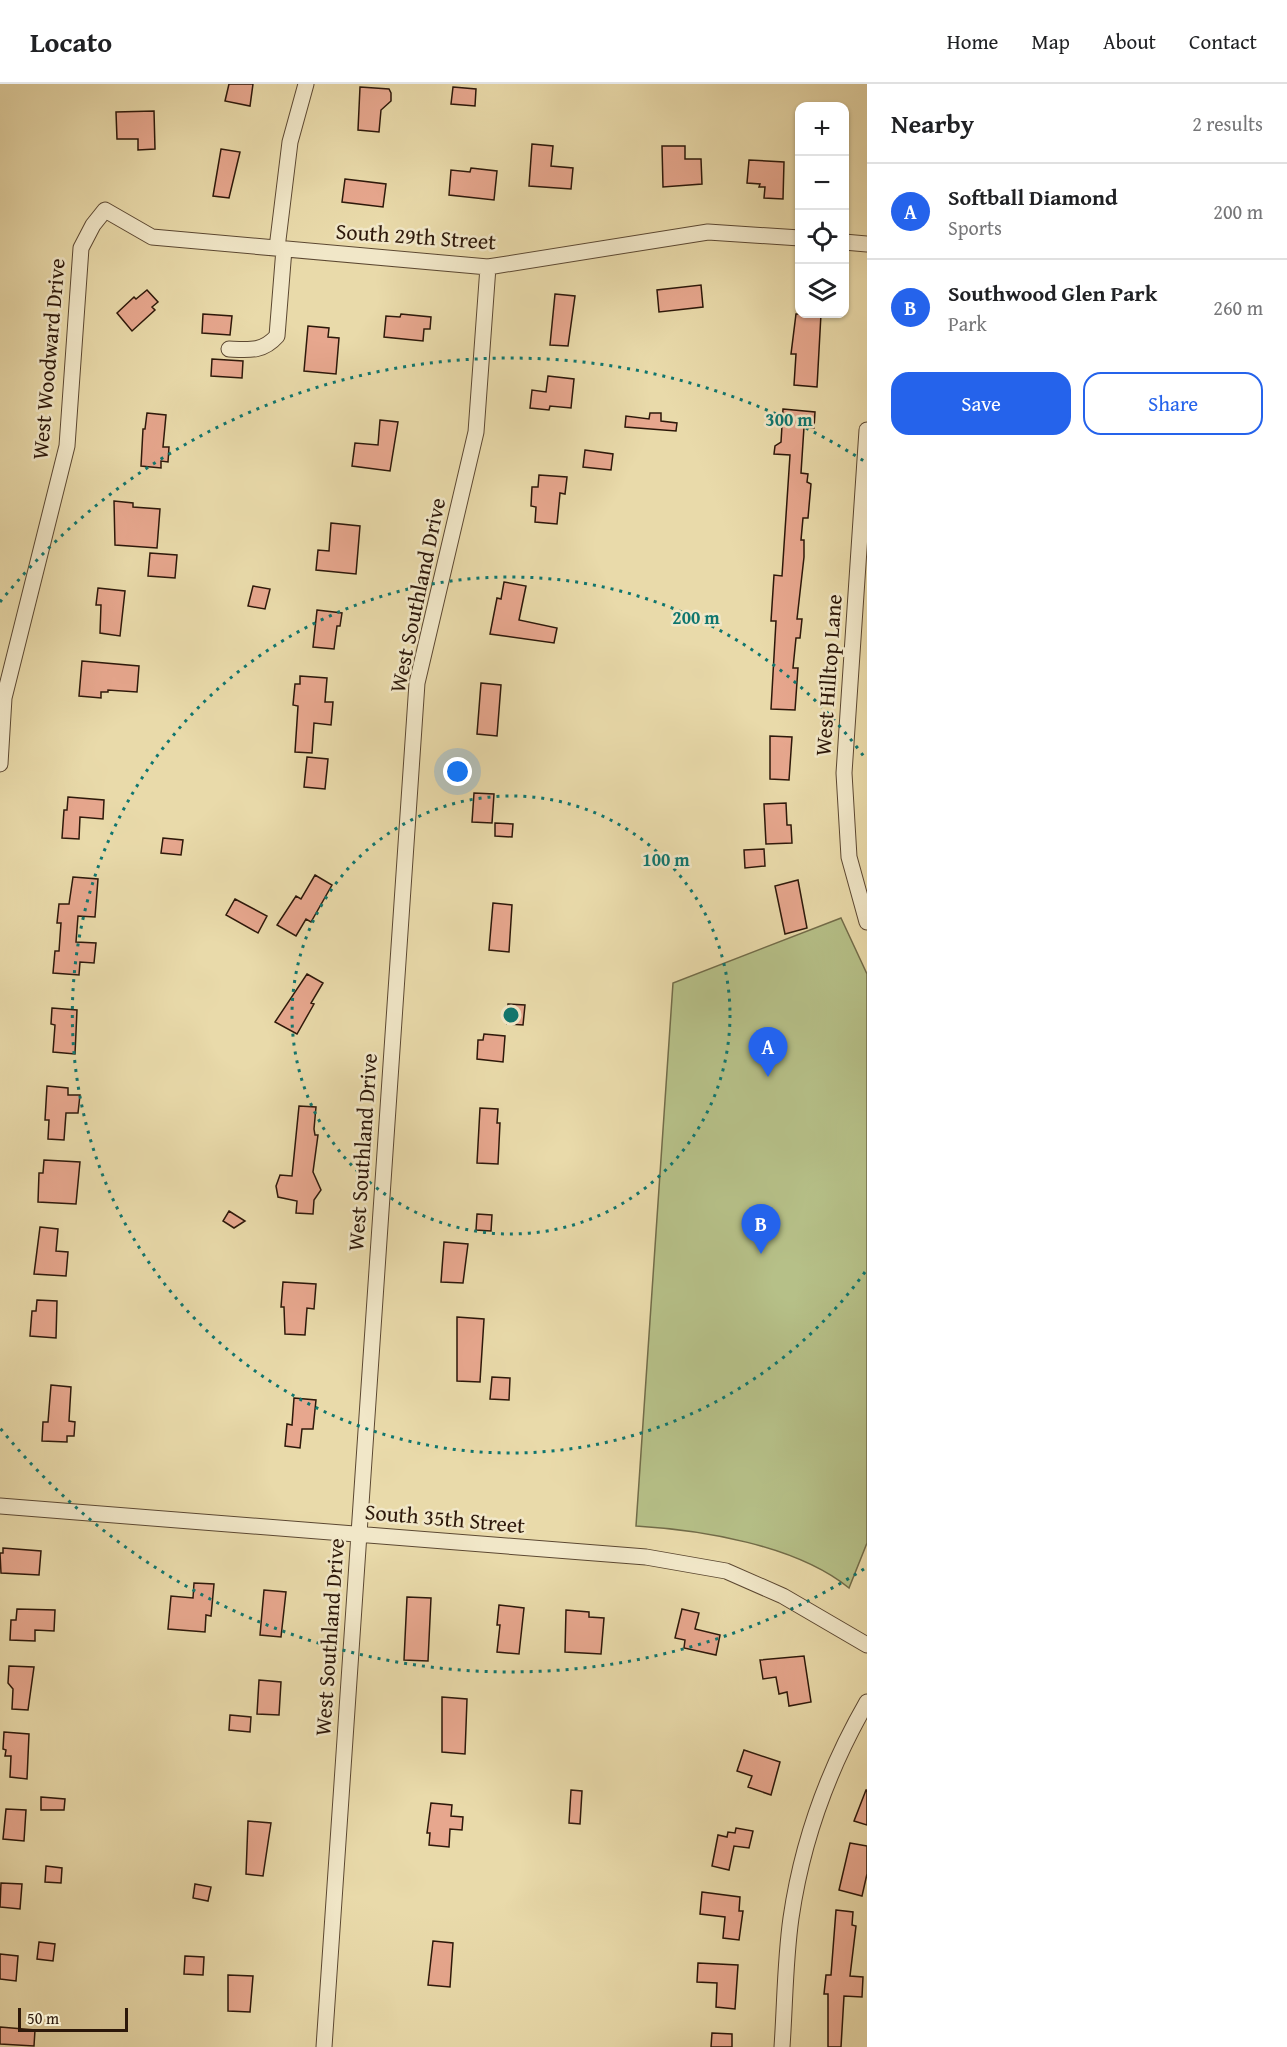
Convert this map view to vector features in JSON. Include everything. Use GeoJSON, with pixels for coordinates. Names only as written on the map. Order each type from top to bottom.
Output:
{"type":"FeatureCollection","features":[{"type":"Feature","properties":{"kind":"street"},"geometry":{"type":"LineString","coordinates":[[229,349],[255,350],[268,346],[277,336],[280,248],[290,142],[306,84]]}},
{"type":"Feature","properties":{"kind":"street","name":"South 29th Street"},"geometry":{"type":"LineString","coordinates":[[105,210],[152,237],[488,267],[708,232],[795,238]]}},
{"type":"Feature","properties":{"kind":"street","name":"West Woodward Drive"},"geometry":{"type":"LineString","coordinates":[[0,764],[4,698],[67,446],[81,248],[93,225],[105,210]]}},
{"type":"Feature","properties":{"kind":"street"},"geometry":{"type":"LineString","coordinates":[[849,242],[867,244]]}},
{"type":"Feature","properties":{"kind":"street","name":"West Southland Drive"},"geometry":{"type":"LineString","coordinates":[[324,2047],[417,683],[476,432],[488,267]]}},
{"type":"Feature","properties":{"kind":"street","name":"West Hilltop Lane"},"geometry":{"type":"LineString","coordinates":[[867,430],[844,773],[849,857],[867,922]]}},
{"type":"Feature","properties":{"kind":"street","name":"South 35th Street"},"geometry":{"type":"LineString","coordinates":[[0,1506],[646,1557],[726,1571],[783,1596],[867,1645]]}},
{"type":"Feature","properties":{"kind":"street"},"geometry":{"type":"LineString","coordinates":[[782,2047],[791,1919],[803,1862],[819,1803],[848,1736],[867,1702]]}},
{"type":"Feature","properties":{"kind":"green space"},"geometry":{"type":"Polygon","coordinates":[[[841,918],[867,974],[867,1543],[849,1588],[803,1561],[747,1542],[690,1531],[636,1526],[673,983],[841,918]]]}},
{"type":"Feature","properties":{"kind":"building"},"geometry":{"type":"Polygon","coordinates":[[[229,84],[253,84],[250,106],[225,101],[229,84]]]}},
{"type":"Feature","properties":{"kind":"building"},"geometry":{"type":"Polygon","coordinates":[[[360,87],[389,89],[391,93],[391,101],[381,110],[379,132],[358,130],[360,87]]]}},
{"type":"Feature","properties":{"kind":"building"},"geometry":{"type":"Polygon","coordinates":[[[453,87],[476,89],[475,106],[451,104],[453,87]]]}},
{"type":"Feature","properties":{"kind":"building"},"geometry":{"type":"Polygon","coordinates":[[[154,111],[155,149],[138,150],[138,139],[117,139],[116,112],[154,111]]]}},
{"type":"Feature","properties":{"kind":"building"},"geometry":{"type":"Polygon","coordinates":[[[532,144],[553,146],[551,166],[573,168],[571,189],[529,186],[532,144]]]}},
{"type":"Feature","properties":{"kind":"building"},"geometry":{"type":"Polygon","coordinates":[[[662,146],[685,146],[685,159],[701,159],[702,184],[663,187],[662,146]]]}},
{"type":"Feature","properties":{"kind":"building"},"geometry":{"type":"Polygon","coordinates":[[[221,149],[240,152],[229,198],[213,196],[221,149]]]}},
{"type":"Feature","properties":{"kind":"building"},"geometry":{"type":"Polygon","coordinates":[[[749,160],[784,162],[783,199],[764,198],[765,187],[759,187],[760,184],[747,183],[749,160]]]}},
{"type":"Feature","properties":{"kind":"building"},"geometry":{"type":"Polygon","coordinates":[[[471,168],[497,171],[494,200],[449,195],[451,170],[470,172],[471,168]]]}},
{"type":"Feature","properties":{"kind":"building"},"geometry":{"type":"Polygon","coordinates":[[[345,179],[386,184],[383,207],[342,202],[345,179]]]}},
{"type":"Feature","properties":{"kind":"building"},"geometry":{"type":"Polygon","coordinates":[[[701,285],[703,307],[659,312],[657,290],[701,285]]]}},
{"type":"Feature","properties":{"kind":"building"},"geometry":{"type":"Polygon","coordinates":[[[147,290],[158,302],[152,307],[155,310],[132,331],[117,313],[134,297],[136,299],[147,290]]]}},
{"type":"Feature","properties":{"kind":"building"},"geometry":{"type":"Polygon","coordinates":[[[555,294],[575,296],[568,346],[550,345],[555,294]]]}},
{"type":"Feature","properties":{"kind":"building"},"geometry":{"type":"Polygon","coordinates":[[[203,314],[232,316],[230,335],[202,333],[203,314]]]}},
{"type":"Feature","properties":{"kind":"building"},"geometry":{"type":"Polygon","coordinates":[[[401,314],[431,317],[430,329],[424,329],[423,341],[384,337],[386,316],[400,317],[401,314]]]}},
{"type":"Feature","properties":{"kind":"building"},"geometry":{"type":"Polygon","coordinates":[[[796,318],[821,318],[817,387],[794,385],[796,354],[791,354],[796,318]]]}},
{"type":"Feature","properties":{"kind":"building"},"geometry":{"type":"Polygon","coordinates":[[[308,326],[329,328],[328,337],[339,338],[336,374],[304,371],[308,326]]]}},
{"type":"Feature","properties":{"kind":"building"},"geometry":{"type":"Polygon","coordinates":[[[212,359],[243,361],[242,378],[211,376],[212,359]]]}},
{"type":"Feature","properties":{"kind":"building"},"geometry":{"type":"Polygon","coordinates":[[[548,376],[574,379],[571,408],[550,406],[549,410],[530,408],[532,390],[546,392],[548,376]]]}},
{"type":"Feature","properties":{"kind":"building"},"geometry":{"type":"Polygon","coordinates":[[[783,409],[815,412],[814,428],[804,427],[801,473],[808,474],[807,482],[811,484],[808,518],[803,518],[801,540],[804,540],[804,557],[797,619],[802,619],[800,638],[796,638],[793,668],[798,668],[795,710],[771,709],[776,621],[771,621],[774,575],[782,576],[790,455],[774,454],[775,446],[781,442],[783,409]]]}},
{"type":"Feature","properties":{"kind":"building"},"geometry":{"type":"Polygon","coordinates":[[[147,413],[166,415],[163,447],[169,447],[168,462],[161,461],[161,468],[141,466],[143,429],[145,429],[147,413]]]}},
{"type":"Feature","properties":{"kind":"building"},"geometry":{"type":"Polygon","coordinates":[[[650,413],[661,413],[661,421],[677,423],[676,431],[625,427],[626,416],[649,419],[650,413]]]}},
{"type":"Feature","properties":{"kind":"building"},"geometry":{"type":"Polygon","coordinates":[[[380,420],[398,422],[390,471],[352,466],[355,443],[378,445],[380,420]]]}},
{"type":"Feature","properties":{"kind":"building"},"geometry":{"type":"Polygon","coordinates":[[[585,450],[613,454],[611,470],[583,467],[585,450]]]}},
{"type":"Feature","properties":{"kind":"building"},"geometry":{"type":"Polygon","coordinates":[[[539,475],[567,477],[565,494],[560,493],[557,524],[535,522],[536,507],[531,506],[532,487],[538,487],[539,475]]]}},
{"type":"Feature","properties":{"kind":"building"},"geometry":{"type":"Polygon","coordinates":[[[114,501],[133,503],[133,507],[160,509],[157,548],[115,545],[114,501]]]}},
{"type":"Feature","properties":{"kind":"building"},"geometry":{"type":"Polygon","coordinates":[[[331,523],[360,526],[356,574],[316,570],[318,550],[329,551],[331,523]]]}},
{"type":"Feature","properties":{"kind":"building"},"geometry":{"type":"Polygon","coordinates":[[[150,553],[177,555],[175,578],[148,576],[150,553]]]}},
{"type":"Feature","properties":{"kind":"building"},"geometry":{"type":"Polygon","coordinates":[[[504,582],[526,586],[519,620],[557,628],[554,643],[490,634],[497,598],[501,599],[504,582]]]}},
{"type":"Feature","properties":{"kind":"building"},"geometry":{"type":"Polygon","coordinates":[[[253,586],[270,589],[265,609],[248,606],[253,586]]]}},
{"type":"Feature","properties":{"kind":"building"},"geometry":{"type":"Polygon","coordinates":[[[98,588],[125,591],[120,636],[100,633],[101,605],[96,605],[98,588]]]}},
{"type":"Feature","properties":{"kind":"building"},"geometry":{"type":"Polygon","coordinates":[[[317,610],[342,613],[340,626],[337,626],[334,649],[313,647],[317,610]]]}},
{"type":"Feature","properties":{"kind":"building"},"geometry":{"type":"Polygon","coordinates":[[[82,661],[139,666],[137,692],[108,690],[108,692],[101,692],[101,698],[79,696],[82,661]]]}},
{"type":"Feature","properties":{"kind":"building"},"geometry":{"type":"Polygon","coordinates":[[[300,676],[327,678],[325,702],[333,702],[331,725],[314,723],[312,753],[295,752],[298,706],[293,705],[295,684],[300,684],[300,676]]]}},
{"type":"Feature","properties":{"kind":"building"},"geometry":{"type":"Polygon","coordinates":[[[481,683],[501,685],[497,736],[477,734],[481,683]]]}},
{"type":"Feature","properties":{"kind":"building"},"geometry":{"type":"Polygon","coordinates":[[[770,736],[792,737],[789,780],[770,779],[770,736]]]}},
{"type":"Feature","properties":{"kind":"building"},"geometry":{"type":"Polygon","coordinates":[[[307,757],[328,759],[325,789],[304,787],[307,757]]]}},
{"type":"Feature","properties":{"kind":"building"},"geometry":{"type":"Polygon","coordinates":[[[474,793],[494,794],[492,823],[472,822],[474,793]]]}},
{"type":"Feature","properties":{"kind":"building"},"geometry":{"type":"Polygon","coordinates":[[[68,797],[104,800],[103,819],[80,817],[79,839],[62,838],[64,810],[67,810],[68,797]]]}},
{"type":"Feature","properties":{"kind":"building"},"geometry":{"type":"Polygon","coordinates":[[[786,803],[787,825],[791,825],[792,843],[766,844],[764,804],[786,803]]]}},
{"type":"Feature","properties":{"kind":"building"},"geometry":{"type":"Polygon","coordinates":[[[495,823],[513,824],[512,837],[495,836],[495,823]]]}},
{"type":"Feature","properties":{"kind":"building"},"geometry":{"type":"Polygon","coordinates":[[[163,838],[183,840],[181,855],[161,853],[163,838]]]}},
{"type":"Feature","properties":{"kind":"building"},"geometry":{"type":"Polygon","coordinates":[[[764,849],[765,866],[745,868],[744,850],[764,849]]]}},
{"type":"Feature","properties":{"kind":"building"},"geometry":{"type":"Polygon","coordinates":[[[315,875],[332,885],[311,922],[306,919],[296,936],[277,925],[296,896],[301,899],[315,875]]]}},
{"type":"Feature","properties":{"kind":"building"},"geometry":{"type":"Polygon","coordinates":[[[73,877],[98,879],[95,917],[78,916],[76,942],[96,943],[94,963],[80,962],[79,975],[53,973],[55,951],[59,951],[61,923],[57,923],[59,904],[69,904],[73,877]]]}},
{"type":"Feature","properties":{"kind":"building"},"geometry":{"type":"Polygon","coordinates":[[[798,880],[807,928],[785,934],[775,886],[798,880]]]}},
{"type":"Feature","properties":{"kind":"building"},"geometry":{"type":"Polygon","coordinates":[[[235,899],[267,916],[258,933],[226,915],[235,899]]]}},
{"type":"Feature","properties":{"kind":"building"},"geometry":{"type":"Polygon","coordinates":[[[493,903],[512,905],[509,952],[489,950],[493,903]]]}},
{"type":"Feature","properties":{"kind":"building"},"geometry":{"type":"Polygon","coordinates":[[[307,974],[323,983],[297,1034],[275,1022],[307,974]]]}},
{"type":"Feature","properties":{"kind":"building"},"geometry":{"type":"Polygon","coordinates":[[[508,1004],[525,1005],[523,1025],[507,1024],[508,1004]]]}},
{"type":"Feature","properties":{"kind":"building"},"geometry":{"type":"Polygon","coordinates":[[[52,1008],[77,1010],[75,1054],[53,1052],[55,1025],[51,1024],[52,1008]]]}},
{"type":"Feature","properties":{"kind":"building"},"geometry":{"type":"Polygon","coordinates":[[[484,1034],[505,1036],[503,1062],[477,1059],[478,1040],[483,1040],[484,1034]]]}},
{"type":"Feature","properties":{"kind":"building"},"geometry":{"type":"Polygon","coordinates":[[[47,1086],[68,1088],[68,1095],[80,1095],[78,1113],[66,1113],[64,1140],[48,1139],[49,1120],[45,1120],[47,1086]]]}},
{"type":"Feature","properties":{"kind":"building"},"geometry":{"type":"Polygon","coordinates":[[[299,1106],[316,1107],[314,1129],[315,1135],[318,1135],[313,1172],[321,1190],[314,1200],[313,1214],[296,1213],[297,1201],[278,1197],[276,1186],[280,1175],[292,1176],[299,1106]]]}},
{"type":"Feature","properties":{"kind":"building"},"geometry":{"type":"Polygon","coordinates":[[[480,1108],[498,1109],[497,1123],[500,1123],[498,1164],[477,1163],[480,1108]]]}},
{"type":"Feature","properties":{"kind":"building"},"geometry":{"type":"Polygon","coordinates":[[[44,1160],[80,1162],[76,1204],[38,1202],[39,1173],[43,1173],[44,1160]]]}},
{"type":"Feature","properties":{"kind":"building"},"geometry":{"type":"Polygon","coordinates":[[[229,1211],[245,1221],[234,1228],[223,1221],[229,1211]]]}},
{"type":"Feature","properties":{"kind":"building"},"geometry":{"type":"Polygon","coordinates":[[[477,1214],[492,1215],[491,1231],[476,1230],[477,1214]]]}},
{"type":"Feature","properties":{"kind":"building"},"geometry":{"type":"Polygon","coordinates":[[[40,1227],[58,1229],[56,1251],[68,1252],[66,1276],[34,1274],[40,1227]]]}},
{"type":"Feature","properties":{"kind":"building"},"geometry":{"type":"Polygon","coordinates":[[[444,1242],[468,1244],[463,1283],[441,1282],[444,1242]]]}},
{"type":"Feature","properties":{"kind":"building"},"geometry":{"type":"Polygon","coordinates":[[[283,1282],[316,1284],[314,1309],[307,1308],[305,1335],[285,1334],[284,1307],[281,1307],[283,1282]]]}},
{"type":"Feature","properties":{"kind":"building"},"geometry":{"type":"Polygon","coordinates":[[[37,1300],[57,1301],[56,1338],[30,1336],[32,1311],[36,1311],[37,1300]]]}},
{"type":"Feature","properties":{"kind":"building"},"geometry":{"type":"Polygon","coordinates":[[[457,1317],[484,1319],[480,1382],[457,1381],[457,1317]]]}},
{"type":"Feature","properties":{"kind":"building"},"geometry":{"type":"Polygon","coordinates":[[[492,1377],[510,1378],[509,1400],[490,1399],[492,1377]]]}},
{"type":"Feature","properties":{"kind":"building"},"geometry":{"type":"Polygon","coordinates":[[[51,1385],[71,1387],[69,1421],[75,1422],[74,1436],[67,1436],[67,1442],[42,1441],[43,1422],[48,1422],[51,1385]]]}},
{"type":"Feature","properties":{"kind":"building"},"geometry":{"type":"Polygon","coordinates":[[[294,1398],[316,1400],[313,1429],[302,1429],[300,1448],[285,1446],[287,1424],[292,1425],[294,1398]]]}},
{"type":"Feature","properties":{"kind":"building"},"geometry":{"type":"Polygon","coordinates":[[[3,1548],[41,1551],[39,1575],[1,1573],[0,1553],[3,1553],[3,1548]]]}},
{"type":"Feature","properties":{"kind":"building"},"geometry":{"type":"Polygon","coordinates":[[[194,1583],[214,1584],[211,1616],[206,1615],[205,1632],[168,1629],[171,1596],[193,1598],[194,1583]]]}},
{"type":"Feature","properties":{"kind":"building"},"geometry":{"type":"Polygon","coordinates":[[[264,1590],[286,1592],[281,1637],[260,1635],[264,1590]]]}},
{"type":"Feature","properties":{"kind":"building"},"geometry":{"type":"Polygon","coordinates":[[[407,1597],[431,1598],[428,1661],[404,1660],[407,1597]]]}},
{"type":"Feature","properties":{"kind":"building"},"geometry":{"type":"Polygon","coordinates":[[[499,1605],[524,1608],[519,1654],[497,1652],[500,1625],[497,1625],[499,1605]]]}},
{"type":"Feature","properties":{"kind":"building"},"geometry":{"type":"Polygon","coordinates":[[[17,1609],[55,1610],[54,1631],[35,1630],[35,1641],[10,1640],[11,1620],[16,1620],[17,1609]]]}},
{"type":"Feature","properties":{"kind":"building"},"geometry":{"type":"Polygon","coordinates":[[[682,1609],[699,1613],[695,1629],[720,1635],[716,1655],[684,1648],[685,1640],[675,1638],[682,1609]]]}},
{"type":"Feature","properties":{"kind":"building"},"geometry":{"type":"Polygon","coordinates":[[[566,1610],[589,1612],[589,1617],[604,1618],[601,1654],[565,1652],[566,1610]]]}},
{"type":"Feature","properties":{"kind":"building"},"geometry":{"type":"Polygon","coordinates":[[[804,1656],[811,1702],[789,1706],[787,1692],[779,1694],[776,1677],[763,1679],[760,1660],[804,1656]]]}},
{"type":"Feature","properties":{"kind":"building"},"geometry":{"type":"Polygon","coordinates":[[[9,1666],[34,1667],[28,1710],[12,1709],[13,1689],[8,1683],[9,1666]]]}},
{"type":"Feature","properties":{"kind":"building"},"geometry":{"type":"Polygon","coordinates":[[[259,1680],[281,1682],[279,1715],[257,1714],[259,1680]]]}},
{"type":"Feature","properties":{"kind":"building"},"geometry":{"type":"Polygon","coordinates":[[[442,1697],[467,1699],[465,1754],[442,1752],[442,1697]]]}},
{"type":"Feature","properties":{"kind":"building"},"geometry":{"type":"Polygon","coordinates":[[[230,1715],[251,1717],[250,1732],[229,1730],[230,1715]]]}},
{"type":"Feature","properties":{"kind":"building"},"geometry":{"type":"Polygon","coordinates":[[[4,1732],[29,1734],[27,1779],[10,1777],[11,1756],[5,1756],[4,1732]]]}},
{"type":"Feature","properties":{"kind":"building"},"geometry":{"type":"Polygon","coordinates":[[[744,1750],[780,1762],[771,1795],[748,1787],[752,1776],[737,1771],[744,1750]]]}},
{"type":"Feature","properties":{"kind":"building"},"geometry":{"type":"Polygon","coordinates":[[[571,1790],[582,1791],[580,1824],[569,1823],[571,1790]]]}},
{"type":"Feature","properties":{"kind":"building"},"geometry":{"type":"Polygon","coordinates":[[[867,1790],[867,1825],[854,1821],[867,1790]]]}},
{"type":"Feature","properties":{"kind":"building"},"geometry":{"type":"Polygon","coordinates":[[[41,1797],[65,1799],[64,1810],[41,1810],[41,1797]]]}},
{"type":"Feature","properties":{"kind":"building"},"geometry":{"type":"Polygon","coordinates":[[[431,1803],[452,1805],[451,1816],[463,1817],[462,1830],[450,1829],[449,1847],[429,1845],[430,1833],[427,1833],[431,1803]]]}},
{"type":"Feature","properties":{"kind":"building"},"geometry":{"type":"Polygon","coordinates":[[[6,1809],[26,1810],[24,1841],[3,1839],[6,1809]]]}},
{"type":"Feature","properties":{"kind":"building"},"geometry":{"type":"Polygon","coordinates":[[[248,1821],[271,1823],[263,1876],[246,1874],[248,1821]]]}},
{"type":"Feature","properties":{"kind":"building"},"geometry":{"type":"Polygon","coordinates":[[[736,1828],[753,1831],[749,1848],[734,1846],[729,1870],[712,1866],[718,1835],[727,1837],[728,1832],[735,1833],[736,1828]]]}},
{"type":"Feature","properties":{"kind":"building"},"geometry":{"type":"Polygon","coordinates":[[[850,1843],[867,1846],[867,1874],[862,1896],[839,1890],[850,1843]]]}},
{"type":"Feature","properties":{"kind":"building"},"geometry":{"type":"Polygon","coordinates":[[[46,1866],[62,1868],[61,1883],[45,1882],[46,1866]]]}},
{"type":"Feature","properties":{"kind":"building"},"geometry":{"type":"Polygon","coordinates":[[[1,1883],[22,1884],[20,1909],[0,1907],[1,1883]]]}},
{"type":"Feature","properties":{"kind":"building"},"geometry":{"type":"Polygon","coordinates":[[[195,1884],[211,1887],[208,1901],[193,1898],[195,1884]]]}},
{"type":"Feature","properties":{"kind":"building"},"geometry":{"type":"Polygon","coordinates":[[[702,1892],[740,1897],[739,1911],[743,1911],[739,1940],[723,1938],[725,1917],[700,1914],[702,1892]]]}},
{"type":"Feature","properties":{"kind":"building"},"geometry":{"type":"Polygon","coordinates":[[[836,1910],[853,1912],[852,1925],[856,1926],[850,1976],[863,1977],[862,1997],[844,1996],[841,2047],[828,2047],[828,1994],[824,1994],[826,1975],[831,1975],[836,1910]]]}},
{"type":"Feature","properties":{"kind":"building"},"geometry":{"type":"Polygon","coordinates":[[[433,1941],[453,1943],[450,1987],[428,1985],[433,1941]]]}},
{"type":"Feature","properties":{"kind":"building"},"geometry":{"type":"Polygon","coordinates":[[[39,1942],[55,1944],[53,1961],[37,1959],[39,1942]]]}},
{"type":"Feature","properties":{"kind":"building"},"geometry":{"type":"Polygon","coordinates":[[[0,1954],[18,1956],[16,1981],[0,1979],[0,1954]]]}},
{"type":"Feature","properties":{"kind":"building"},"geometry":{"type":"Polygon","coordinates":[[[185,1956],[204,1957],[203,1975],[184,1974],[185,1956]]]}},
{"type":"Feature","properties":{"kind":"building"},"geometry":{"type":"Polygon","coordinates":[[[698,1963],[738,1965],[735,2009],[716,2007],[717,1983],[697,1982],[698,1963]]]}},
{"type":"Feature","properties":{"kind":"building"},"geometry":{"type":"Polygon","coordinates":[[[228,1975],[253,1976],[250,2012],[228,2011],[228,1975]]]}},
{"type":"Feature","properties":{"kind":"building"},"geometry":{"type":"Polygon","coordinates":[[[0,2027],[35,2030],[34,2046],[0,2044],[0,2027]]]}},
{"type":"Feature","properties":{"kind":"building"},"geometry":{"type":"Polygon","coordinates":[[[712,2033],[732,2034],[732,2047],[711,2047],[712,2033]]]}},
{"type":"Feature","properties":{"kind":"place","name":"Softball Diamond"},"geometry":{"type":"Point","coordinates":[768,1077]}},
{"type":"Feature","properties":{"kind":"place","name":"Southwood Glen Park"},"geometry":{"type":"Point","coordinates":[761,1254]}}]}
